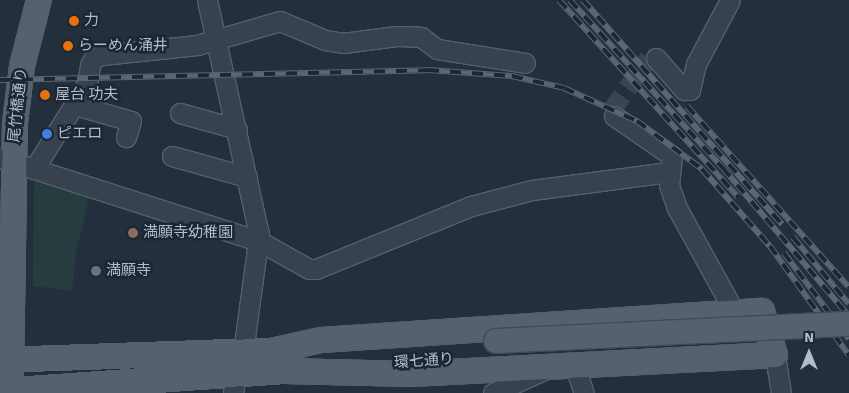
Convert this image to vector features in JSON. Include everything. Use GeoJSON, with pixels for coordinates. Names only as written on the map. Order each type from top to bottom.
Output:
{"type":"FeatureCollection","features":[{"type":"Feature","properties":{"kind":"main road","name":"尾竹橋通り"},"geometry":{"type":"LineString","coordinates":[[8,392],[6,359],[16,163],[17,93],[39,0]]}},
{"type":"Feature","properties":{"kind":"main road"},"geometry":{"type":"LineString","coordinates":[[270,351],[322,340],[762,311],[775,356],[411,374],[284,371]]}},
{"type":"Feature","properties":{"kind":"main road","name":"環七通り"},"geometry":{"type":"LineString","coordinates":[[8,392],[235,384],[284,371],[496,348],[849,324]]}},
{"type":"Feature","properties":{"kind":"main road","name":"環七通り"},"geometry":{"type":"LineString","coordinates":[[6,359],[849,338]]}},
{"type":"Feature","properties":{"kind":"street"},"geometry":{"type":"LineString","coordinates":[[207,0],[237,129],[259,241],[244,352]]}},
{"type":"Feature","properties":{"kind":"street"},"geometry":{"type":"LineString","coordinates":[[656,58],[684,90],[690,90],[696,64],[730,0]]}},
{"type":"Feature","properties":{"kind":"street"},"geometry":{"type":"LineString","coordinates":[[525,64],[437,49],[421,37],[334,42],[280,21],[217,40],[94,58],[87,84],[75,105],[16,163],[155,210],[259,241],[309,269],[316,269],[471,206],[532,190],[670,172]]}},
{"type":"Feature","properties":{"kind":"street"},"geometry":{"type":"LineString","coordinates":[[75,105],[131,121],[126,137]]}},
{"type":"Feature","properties":{"kind":"street"},"geometry":{"type":"LineString","coordinates":[[180,113],[237,129]]}},
{"type":"Feature","properties":{"kind":"street"},"geometry":{"type":"LineString","coordinates":[[614,116],[672,156],[669,185],[677,208],[734,313]]}},
{"type":"Feature","properties":{"kind":"street"},"geometry":{"type":"LineString","coordinates":[[172,156],[247,177]]}},
{"type":"Feature","properties":{"kind":"street"},"geometry":{"type":"LineString","coordinates":[[775,356],[781,393]]}},
{"type":"Feature","properties":{"kind":"street"},"geometry":{"type":"LineString","coordinates":[[575,366],[584,393]]}},
{"type":"Feature","properties":{"kind":"street"},"geometry":{"type":"LineString","coordinates":[[493,393],[549,367]]}},
{"type":"Feature","properties":{"kind":"green space"},"geometry":{"type":"Polygon","coordinates":[[[34,179],[89,197],[77,248],[72,291],[33,286],[34,179]]]}},
{"type":"Feature","properties":{"kind":"tunnel"},"geometry":{"type":"LineString","coordinates":[[614,116],[611,111],[649,58],[656,58]]}},
{"type":"Feature","properties":{"kind":"railway"},"geometry":{"type":"LineString","coordinates":[[559,0],[738,197]]}},
{"type":"Feature","properties":{"kind":"railway"},"geometry":{"type":"LineString","coordinates":[[570,0],[723,168],[849,316]]}},
{"type":"Feature","properties":{"kind":"railway"},"geometry":{"type":"LineString","coordinates":[[583,0],[782,224]]}},
{"type":"Feature","properties":{"kind":"railway"},"geometry":{"type":"LineString","coordinates":[[0,80],[428,70],[512,76],[564,88],[637,121],[702,169],[770,246],[849,355]]}},
{"type":"Feature","properties":{"kind":"railway"},"geometry":{"type":"LineString","coordinates":[[687,106],[849,287]]}},
{"type":"Feature","properties":{"kind":"railway"},"geometry":{"type":"LineString","coordinates":[[793,237],[849,304]]}},
{"type":"Feature","properties":{"kind":"railway"},"geometry":{"type":"LineString","coordinates":[[784,253],[849,339]]}},
{"type":"Feature","properties":{"kind":"place","name":"力"},"geometry":{"type":"Point","coordinates":[74,21]}},
{"type":"Feature","properties":{"kind":"place","name":"らーめん涌井"},"geometry":{"type":"Point","coordinates":[68,46]}},
{"type":"Feature","properties":{"kind":"place","name":"屋台 功夫"},"geometry":{"type":"Point","coordinates":[45,95]}},
{"type":"Feature","properties":{"kind":"place","name":"ピエロ"},"geometry":{"type":"Point","coordinates":[47,134]}},
{"type":"Feature","properties":{"kind":"place","name":"満願寺幼稚園"},"geometry":{"type":"Point","coordinates":[133,233]}},
{"type":"Feature","properties":{"kind":"place","name":"満願寺"},"geometry":{"type":"Point","coordinates":[96,271]}}]}
